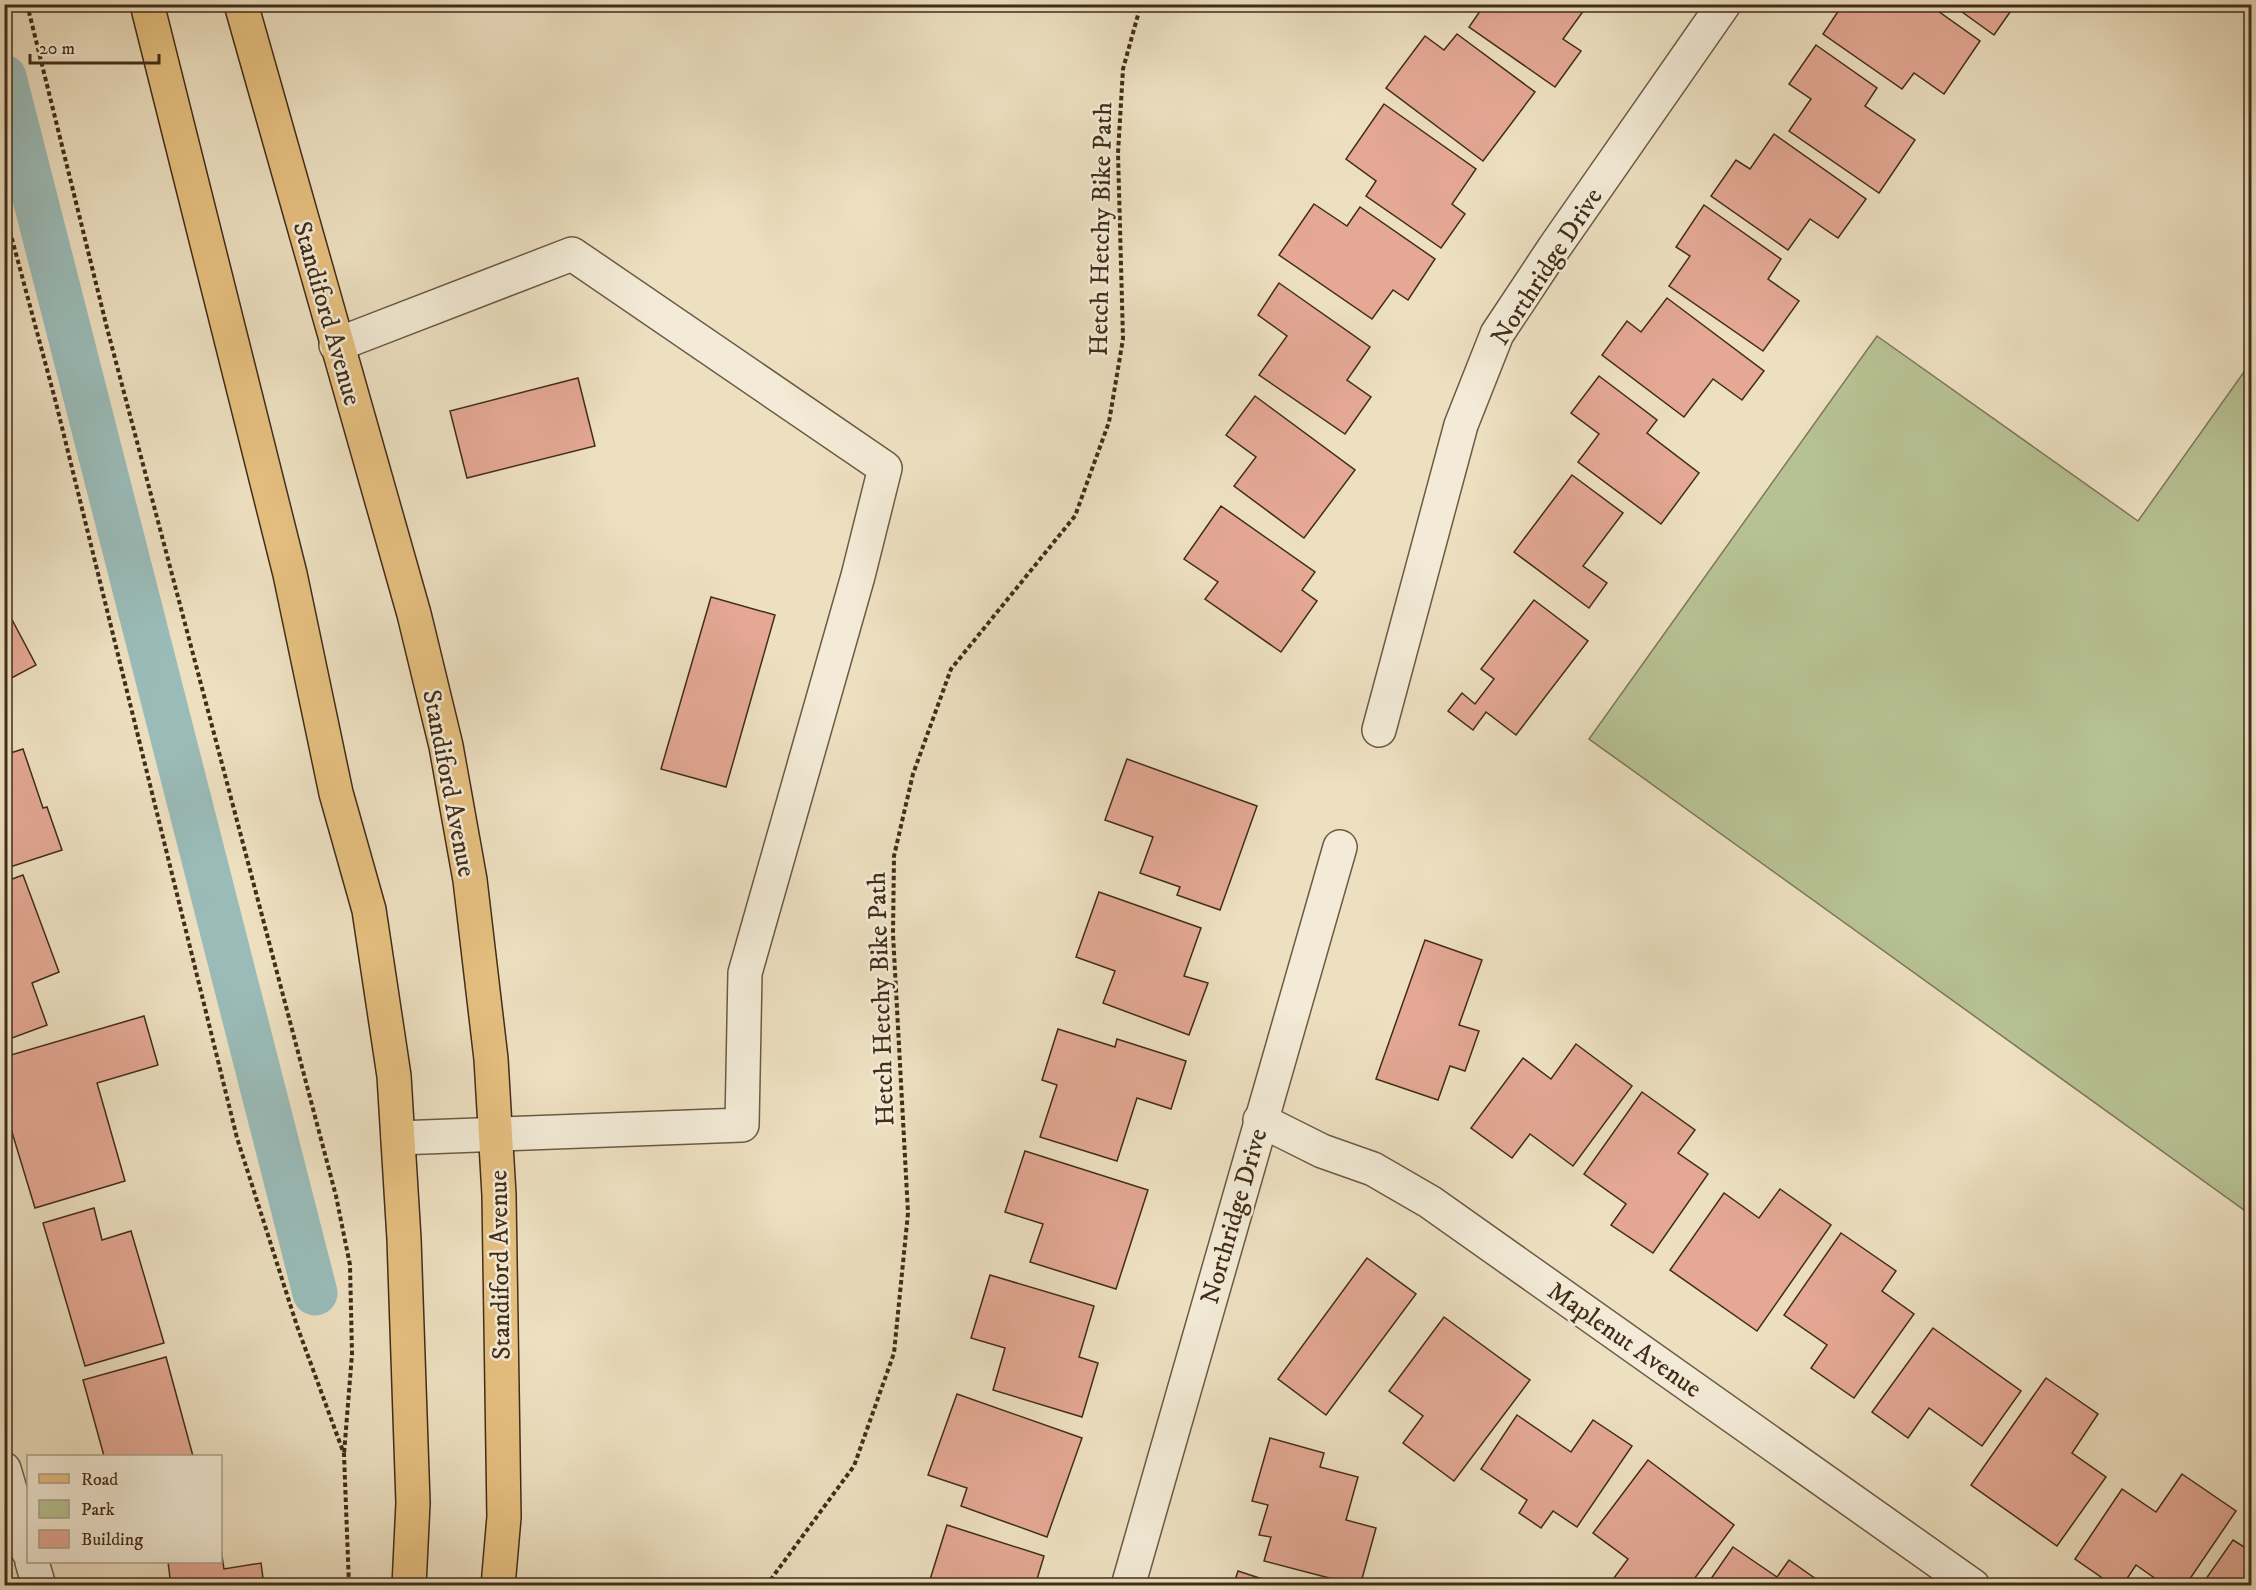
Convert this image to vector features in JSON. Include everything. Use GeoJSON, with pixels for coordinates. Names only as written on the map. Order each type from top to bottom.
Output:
{"type":"FeatureCollection","features":[{"type":"Feature","properties":{"kind":"main road"},"geometry":{"type":"LineString","coordinates":[[147,4],[290,574],[336,793],[369,910],[394,1076],[398,1138],[413,1503],[409,1586]]}},
{"type":"Feature","properties":{"kind":"main road","name":"Standiford Avenue"},"geometry":{"type":"LineString","coordinates":[[241,4],[414,614],[446,746],[470,880],[491,1059],[499,1195],[504,1517],[498,1586]]}},
{"type":"Feature","properties":{"kind":"street","name":"Northridge Drive"},"geometry":{"type":"LineString","coordinates":[[1380,730],[1461,425],[1497,334],[1724,4]]}},
{"type":"Feature","properties":{"kind":"street"},"geometry":{"type":"LineString","coordinates":[[336,345],[572,254],[885,468],[855,587],[745,973],[742,1125],[495,1137],[398,1138]]}},
{"type":"Feature","properties":{"kind":"street","name":"Northridge Drive"},"geometry":{"type":"LineString","coordinates":[[1128,1586],[1340,847]]}},
{"type":"Feature","properties":{"kind":"street","name":"Maplenut Avenue"},"geometry":{"type":"LineString","coordinates":[[1260,1120],[1322,1151],[1373,1169],[1430,1202],[1973,1586]]}},
{"type":"Feature","properties":{"kind":"street"},"geometry":{"type":"LineString","coordinates":[[4,1468],[27,1548]]}},
{"type":"Feature","properties":{"kind":"street"},"geometry":{"type":"LineString","coordinates":[[32,1563],[39,1586]]}},
{"type":"Feature","properties":{"kind":"path"},"geometry":{"type":"LineString","coordinates":[[27,4],[113,351],[336,1196],[350,1265],[352,1354],[344,1454],[349,1586]]}},
{"type":"Feature","properties":{"kind":"path","name":"Hetch Hetchy Bike Path"},"geometry":{"type":"LineString","coordinates":[[766,1586],[854,1466],[894,1353],[908,1213],[893,934],[894,856],[913,774],[951,669],[1075,516],[1109,422],[1123,339],[1118,153],[1123,69],[1142,4]]}},
{"type":"Feature","properties":{"kind":"path"},"geometry":{"type":"LineString","coordinates":[[4,209],[56,403],[237,1138],[297,1326],[344,1454]]}},
{"type":"Feature","properties":{"kind":"green space"},"geometry":{"type":"Polygon","coordinates":[[[1877,336],[2138,521],[2251,362],[2251,1215],[1589,739],[1877,336]]]}},
{"type":"Feature","properties":{"kind":"building"},"geometry":{"type":"Polygon","coordinates":[[[1485,4],[1587,6],[1563,39],[1581,51],[1555,87],[1469,27],[1485,4]]]}},
{"type":"Feature","properties":{"kind":"building"},"geometry":{"type":"Polygon","coordinates":[[[1843,4],[1928,4],[1980,41],[1944,94],[1914,73],[1902,89],[1823,34],[1843,4]]]}},
{"type":"Feature","properties":{"kind":"building"},"geometry":{"type":"Polygon","coordinates":[[[1951,4],[2015,4],[2015,5],[1994,35],[1951,4]]]}},
{"type":"Feature","properties":{"kind":"building"},"geometry":{"type":"Polygon","coordinates":[[[1457,34],[1535,92],[1483,161],[1386,88],[1425,36],[1444,50],[1457,34]]]}},
{"type":"Feature","properties":{"kind":"building"},"geometry":{"type":"Polygon","coordinates":[[[1816,45],[1877,88],[1865,106],[1915,140],[1879,193],[1789,131],[1811,99],[1789,84],[1816,45]]]}},
{"type":"Feature","properties":{"kind":"building"},"geometry":{"type":"Polygon","coordinates":[[[1384,104],[1476,169],[1452,204],[1465,214],[1441,248],[1366,196],[1376,181],[1346,159],[1384,104]]]}},
{"type":"Feature","properties":{"kind":"building"},"geometry":{"type":"Polygon","coordinates":[[[1774,134],[1866,199],[1838,238],[1810,219],[1788,250],[1711,196],[1736,160],[1750,169],[1774,134]]]}},
{"type":"Feature","properties":{"kind":"building"},"geometry":{"type":"Polygon","coordinates":[[[1314,204],[1347,226],[1360,207],[1435,259],[1408,300],[1393,290],[1372,319],[1279,255],[1314,204]]]}},
{"type":"Feature","properties":{"kind":"building"},"geometry":{"type":"Polygon","coordinates":[[[1704,205],[1781,259],[1768,279],[1799,301],[1763,351],[1669,286],[1690,256],[1676,247],[1704,205]]]}},
{"type":"Feature","properties":{"kind":"building"},"geometry":{"type":"Polygon","coordinates":[[[1279,283],[1370,347],[1347,380],[1371,397],[1345,434],[1259,375],[1287,336],[1258,315],[1279,283]]]}},
{"type":"Feature","properties":{"kind":"building"},"geometry":{"type":"Polygon","coordinates":[[[1667,298],[1764,371],[1742,400],[1713,379],[1684,417],[1602,355],[1627,321],[1641,332],[1667,298]]]}},
{"type":"Feature","properties":{"kind":"building"},"geometry":{"type":"Polygon","coordinates":[[[1599,376],[1657,420],[1647,433],[1699,473],[1661,524],[1578,462],[1599,434],[1571,413],[1599,376]]]}},
{"type":"Feature","properties":{"kind":"building"},"geometry":{"type":"Polygon","coordinates":[[[578,378],[595,446],[467,478],[450,411],[578,378]]]}},
{"type":"Feature","properties":{"kind":"building"},"geometry":{"type":"Polygon","coordinates":[[[1255,396],[1355,470],[1304,538],[1234,486],[1256,457],[1226,435],[1255,396]]]}},
{"type":"Feature","properties":{"kind":"building"},"geometry":{"type":"Polygon","coordinates":[[[1572,475],[1623,513],[1583,566],[1607,583],[1589,608],[1514,552],[1572,475]]]}},
{"type":"Feature","properties":{"kind":"building"},"geometry":{"type":"Polygon","coordinates":[[[1221,506],[1315,572],[1302,590],[1317,601],[1281,652],[1205,599],[1218,582],[1184,559],[1221,506]]]}},
{"type":"Feature","properties":{"kind":"building"},"geometry":{"type":"Polygon","coordinates":[[[711,597],[775,615],[726,787],[661,769],[711,597]]]}},
{"type":"Feature","properties":{"kind":"building"},"geometry":{"type":"Polygon","coordinates":[[[1534,600],[1588,641],[1516,735],[1486,712],[1473,730],[1448,711],[1462,693],[1475,704],[1494,679],[1481,669],[1534,600]]]}},
{"type":"Feature","properties":{"kind":"building"},"geometry":{"type":"Polygon","coordinates":[[[9,614],[36,665],[4,682],[4,617],[9,614]]]}},
{"type":"Feature","properties":{"kind":"building"},"geometry":{"type":"Polygon","coordinates":[[[23,749],[43,808],[47,807],[62,850],[4,869],[4,755],[23,749]]]}},
{"type":"Feature","properties":{"kind":"building"},"geometry":{"type":"Polygon","coordinates":[[[1127,759],[1257,806],[1220,910],[1177,895],[1180,887],[1140,873],[1153,837],[1105,820],[1127,759]]]}},
{"type":"Feature","properties":{"kind":"building"},"geometry":{"type":"Polygon","coordinates":[[[23,875],[59,972],[32,983],[47,1025],[4,1041],[4,882],[23,875]]]}},
{"type":"Feature","properties":{"kind":"building"},"geometry":{"type":"Polygon","coordinates":[[[1099,892],[1201,928],[1184,976],[1208,983],[1189,1035],[1103,1003],[1115,971],[1076,957],[1099,892]]]}},
{"type":"Feature","properties":{"kind":"building"},"geometry":{"type":"Polygon","coordinates":[[[1425,940],[1482,960],[1459,1025],[1479,1031],[1465,1071],[1450,1066],[1438,1100],[1376,1079],[1425,940]]]}},
{"type":"Feature","properties":{"kind":"building"},"geometry":{"type":"Polygon","coordinates":[[[144,1016],[158,1065],[97,1083],[125,1181],[35,1208],[4,1106],[4,1057],[144,1016]]]}},
{"type":"Feature","properties":{"kind":"building"},"geometry":{"type":"Polygon","coordinates":[[[1058,1029],[1115,1047],[1117,1039],[1186,1061],[1171,1109],[1137,1098],[1117,1161],[1040,1137],[1057,1085],[1042,1080],[1058,1029]]]}},
{"type":"Feature","properties":{"kind":"building"},"geometry":{"type":"Polygon","coordinates":[[[1576,1044],[1632,1086],[1573,1166],[1530,1134],[1512,1158],[1471,1128],[1523,1058],[1551,1079],[1576,1044]]]}},
{"type":"Feature","properties":{"kind":"building"},"geometry":{"type":"Polygon","coordinates":[[[1642,1092],[1695,1130],[1678,1153],[1708,1174],[1653,1253],[1611,1225],[1626,1204],[1584,1174],[1642,1092]]]}},
{"type":"Feature","properties":{"kind":"building"},"geometry":{"type":"Polygon","coordinates":[[[1025,1151],[1148,1190],[1116,1289],[1030,1262],[1043,1224],[1005,1212],[1025,1151]]]}},
{"type":"Feature","properties":{"kind":"building"},"geometry":{"type":"Polygon","coordinates":[[[1780,1189],[1831,1225],[1757,1331],[1670,1270],[1724,1193],[1759,1218],[1780,1189]]]}},
{"type":"Feature","properties":{"kind":"building"},"geometry":{"type":"Polygon","coordinates":[[[94,1208],[102,1240],[131,1231],[164,1343],[85,1366],[43,1223],[94,1208]]]}},
{"type":"Feature","properties":{"kind":"building"},"geometry":{"type":"Polygon","coordinates":[[[1841,1233],[1896,1271],[1882,1291],[1914,1314],[1854,1398],[1811,1368],[1827,1345],[1784,1315],[1841,1233]]]}},
{"type":"Feature","properties":{"kind":"building"},"geometry":{"type":"Polygon","coordinates":[[[1367,1258],[1416,1294],[1326,1415],[1278,1379],[1367,1258]]]}},
{"type":"Feature","properties":{"kind":"building"},"geometry":{"type":"Polygon","coordinates":[[[990,1275],[1094,1306],[1079,1357],[1098,1363],[1082,1417],[993,1390],[1005,1348],[971,1338],[990,1275]]]}},
{"type":"Feature","properties":{"kind":"building"},"geometry":{"type":"Polygon","coordinates":[[[1444,1317],[1530,1380],[1454,1481],[1403,1443],[1423,1416],[1389,1391],[1444,1317]]]}},
{"type":"Feature","properties":{"kind":"building"},"geometry":{"type":"Polygon","coordinates":[[[1933,1328],[2021,1391],[1982,1446],[1929,1408],[1908,1438],[1872,1412],[1933,1328]]]}},
{"type":"Feature","properties":{"kind":"building"},"geometry":{"type":"Polygon","coordinates":[[[166,1357],[193,1455],[104,1455],[83,1380],[166,1357]]]}},
{"type":"Feature","properties":{"kind":"building"},"geometry":{"type":"Polygon","coordinates":[[[2046,1378],[2098,1414],[2072,1453],[2106,1477],[2057,1546],[1971,1485],[2046,1378]]]}},
{"type":"Feature","properties":{"kind":"building"},"geometry":{"type":"Polygon","coordinates":[[[957,1394],[1082,1438],[1047,1537],[961,1506],[967,1488],[928,1475],[957,1394]]]}},
{"type":"Feature","properties":{"kind":"building"},"geometry":{"type":"Polygon","coordinates":[[[1517,1415],[1571,1452],[1593,1420],[1632,1446],[1577,1527],[1553,1511],[1541,1528],[1519,1513],[1527,1500],[1481,1469],[1517,1415]]]}},
{"type":"Feature","properties":{"kind":"building"},"geometry":{"type":"Polygon","coordinates":[[[1270,1438],[1324,1453],[1320,1467],[1358,1477],[1346,1520],[1376,1528],[1360,1586],[1264,1561],[1271,1537],[1259,1535],[1268,1505],[1252,1501],[1270,1438]]]}},
{"type":"Feature","properties":{"kind":"building"},"geometry":{"type":"Polygon","coordinates":[[[1648,1460],[1734,1525],[1689,1586],[1608,1586],[1628,1559],[1593,1533],[1648,1460]]]}},
{"type":"Feature","properties":{"kind":"building"},"geometry":{"type":"Polygon","coordinates":[[[2182,1474],[2236,1511],[2185,1586],[2166,1586],[2136,1565],[2122,1586],[2114,1586],[2075,1559],[2122,1489],[2156,1512],[2182,1474]]]}},
{"type":"Feature","properties":{"kind":"building"},"geometry":{"type":"Polygon","coordinates":[[[947,1525],[1044,1556],[1035,1586],[928,1586],[947,1525]]]}},
{"type":"Feature","properties":{"kind":"building"},"geometry":{"type":"Polygon","coordinates":[[[2233,1540],[2252,1552],[2252,1586],[2201,1586],[2233,1540]]]}},
{"type":"Feature","properties":{"kind":"building"},"geometry":{"type":"Polygon","coordinates":[[[1733,1547],[1777,1577],[1789,1560],[1826,1586],[1706,1586],[1733,1547]]]}},
{"type":"Feature","properties":{"kind":"building"},"geometry":{"type":"Polygon","coordinates":[[[222,1556],[224,1569],[261,1563],[264,1586],[171,1586],[168,1563],[222,1563],[222,1556]]]}},
{"type":"Feature","properties":{"kind":"building"},"geometry":{"type":"Polygon","coordinates":[[[1238,1571],[1284,1586],[1233,1586],[1238,1571]]]}},
{"type":"Feature","properties":{"kind":"waterway"},"geometry":{"type":"LineString","coordinates":[[4,77],[315,1293]]}}]}
